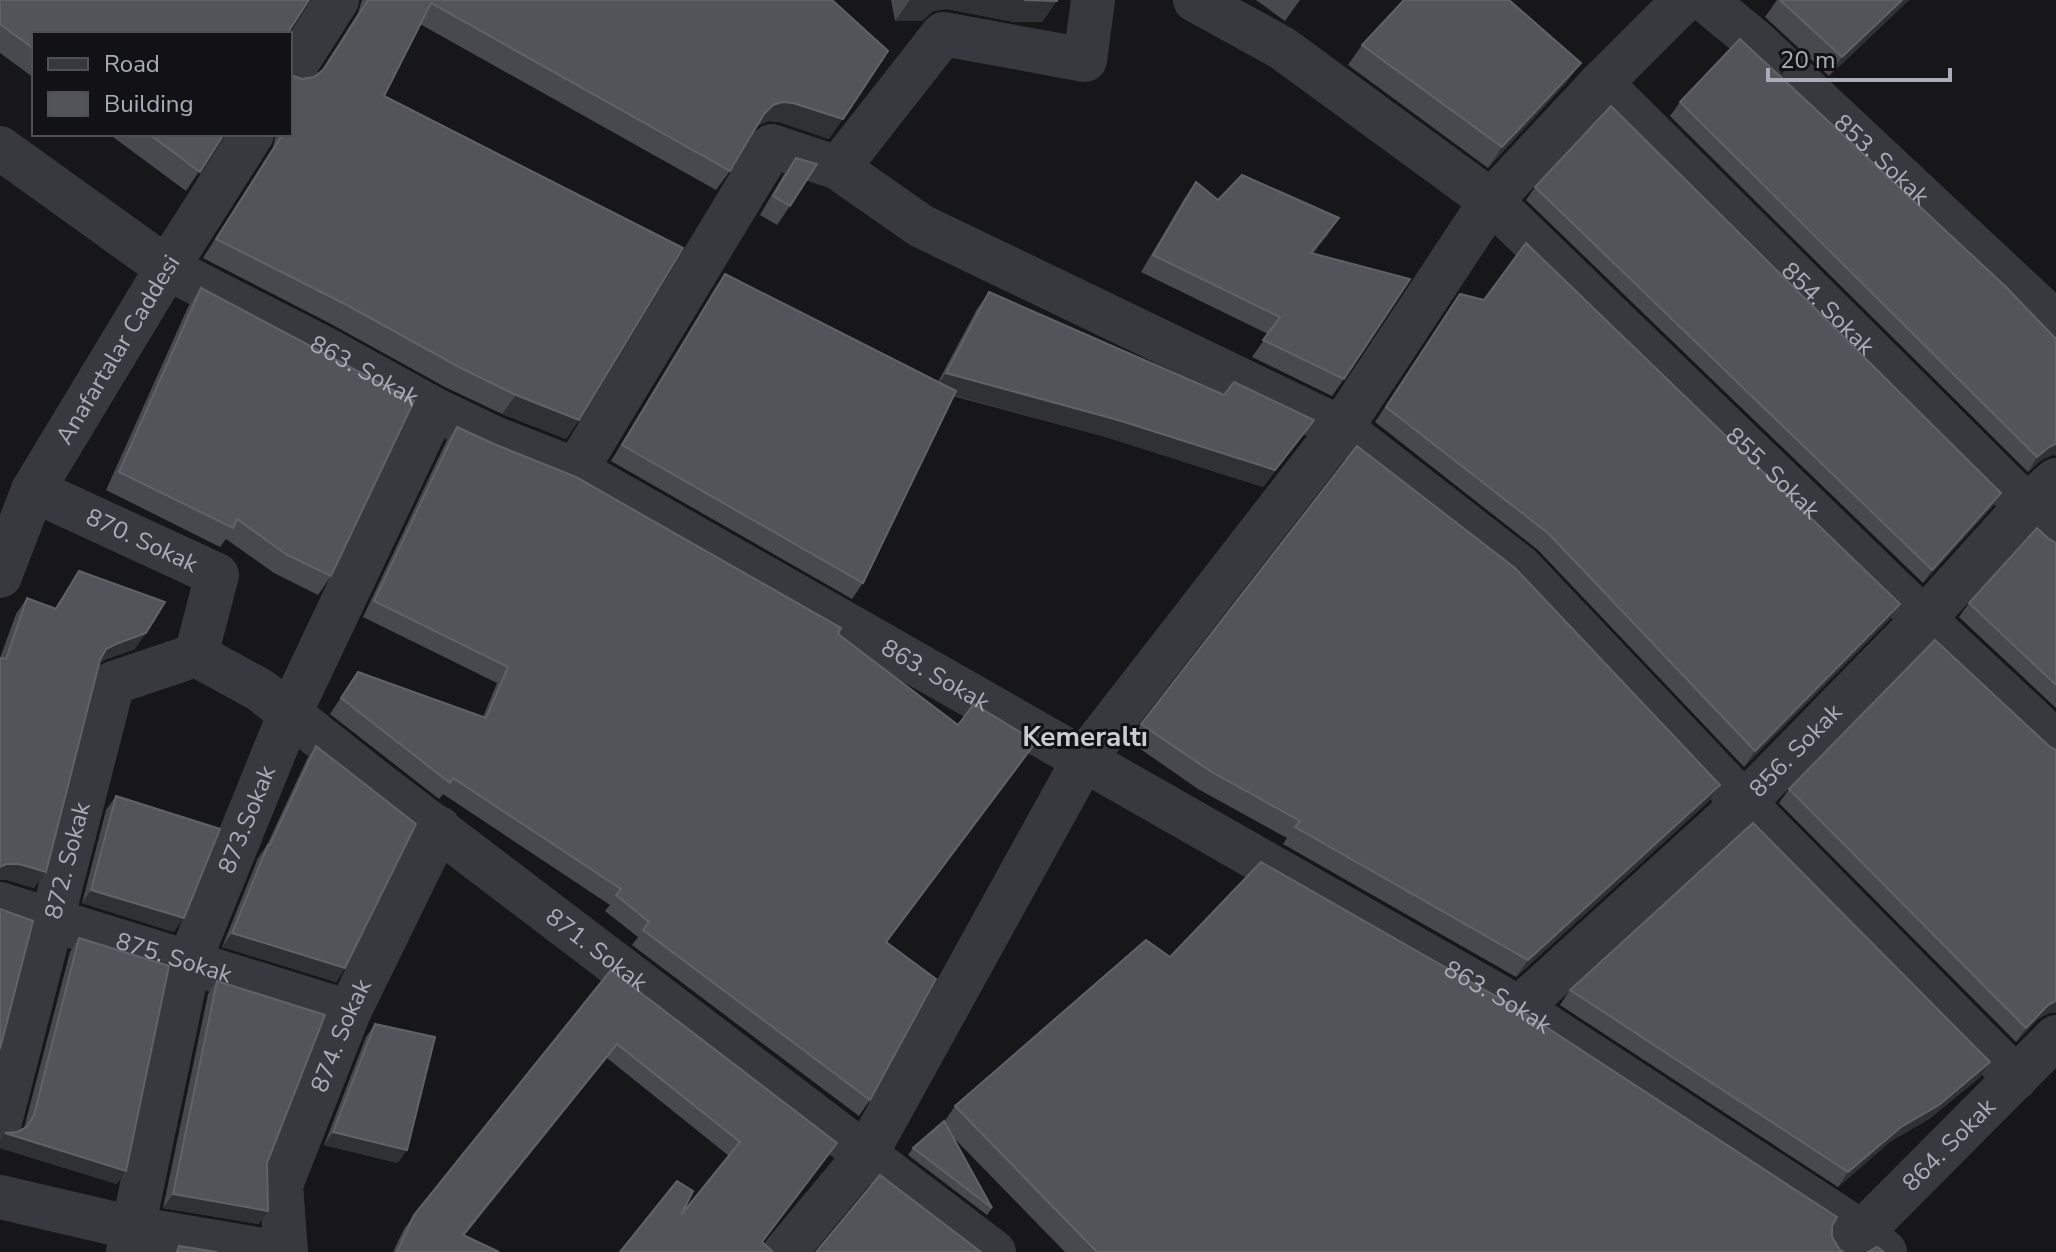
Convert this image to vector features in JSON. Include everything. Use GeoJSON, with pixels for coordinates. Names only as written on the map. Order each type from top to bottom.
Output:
{"type":"FeatureCollection","features":[{"type":"Feature","properties":{"kind":"street"},"geometry":{"type":"LineString","coordinates":[[292,71],[337,0]]}},
{"type":"Feature","properties":{"kind":"street"},"geometry":{"type":"LineString","coordinates":[[838,168],[943,34],[1085,60],[1093,0]]}},
{"type":"Feature","properties":{"kind":"street","name":"855. Sokak"},"geometry":{"type":"LineString","coordinates":[[1195,0],[1282,48],[1491,201],[1924,619],[2056,742]]}},
{"type":"Feature","properties":{"kind":"street"},"geometry":{"type":"LineString","coordinates":[[785,1252],[865,1156],[1084,759],[1341,428],[1491,201],[1684,0]]}},
{"type":"Feature","properties":{"kind":"street","name":"853. Sokak"},"geometry":{"type":"LineString","coordinates":[[1705,0],[1755,41],[2056,323]]}},
{"type":"Feature","properties":{"kind":"street","name":"854. Sokak"},"geometry":{"type":"LineString","coordinates":[[1601,83],[2046,507]]}},
{"type":"Feature","properties":{"kind":"street","name":"Anafartalar Caddesi"},"geometry":{"type":"LineString","coordinates":[[0,576],[33,490],[251,136]]}},
{"type":"Feature","properties":{"kind":"street"},"geometry":{"type":"LineString","coordinates":[[576,470],[772,146],[838,168],[921,226],[1341,428],[1520,567],[1744,803],[2016,1078]]}},
{"type":"Feature","properties":{"kind":"street","name":"863. Sokak"},"geometry":{"type":"LineString","coordinates":[[0,148],[167,268],[320,346],[434,409],[492,437],[576,470],[1519,1008],[1864,1246]]}},
{"type":"Feature","properties":{"kind":"street","name":"873.Sokak"},"geometry":{"type":"LineString","coordinates":[[131,1240],[189,962],[290,713],[434,409]]}},
{"type":"Feature","properties":{"kind":"street","name":"870. Sokak"},"geometry":{"type":"LineString","coordinates":[[33,490],[217,575],[196,655]]}},
{"type":"Feature","properties":{"kind":"street","name":"856. Sokak"},"geometry":{"type":"LineString","coordinates":[[1519,1008],[1744,803],[1924,619],[2046,507]]}},
{"type":"Feature","properties":{"kind":"street","name":"871. Sokak"},"geometry":{"type":"LineString","coordinates":[[196,655],[260,690],[994,1252]]}},
{"type":"Feature","properties":{"kind":"street","name":"872. Sokak"},"geometry":{"type":"LineString","coordinates":[[0,1122],[113,683],[196,655]]}},
{"type":"Feature","properties":{"kind":"street","name":"874. Sokak"},"geometry":{"type":"LineString","coordinates":[[286,1252],[281,1185],[349,1012],[439,828]]}},
{"type":"Feature","properties":{"kind":"street","name":"875. Sokak"},"geometry":{"type":"LineString","coordinates":[[0,904],[349,1012]]}},
{"type":"Feature","properties":{"kind":"street","name":"864. Sokak"},"geometry":{"type":"LineString","coordinates":[[1864,1246],[2056,1037]]}},
{"type":"Feature","properties":{"kind":"street"},"geometry":{"type":"LineString","coordinates":[[0,1197],[131,1240],[274,1252]]}},
{"type":"Feature","properties":{"kind":"building"},"geometry":{"type":"Polygon","coordinates":[[[0,0],[309,0],[288,32],[32,32],[32,48],[0,24],[0,0]]]}},
{"type":"Feature","properties":{"kind":"building"},"geometry":{"type":"Polygon","coordinates":[[[368,0],[832,0],[888,51],[843,119],[793,103],[773,105],[764,114],[730,171],[431,3],[384,96],[683,248],[579,420],[516,395],[459,367],[345,304],[216,239],[282,136],[292,136],[292,76],[302,79],[314,77],[324,69],[368,0]]]}},
{"type":"Feature","properties":{"kind":"building"},"geometry":{"type":"Polygon","coordinates":[[[1404,0],[1509,0],[1581,63],[1502,147],[1362,45],[1404,0]]]}},
{"type":"Feature","properties":{"kind":"building"},"geometry":{"type":"Polygon","coordinates":[[[1780,0],[1902,0],[1842,57],[1780,0]]]}},
{"type":"Feature","properties":{"kind":"building"},"geometry":{"type":"Polygon","coordinates":[[[1740,39],[2006,287],[2056,339],[2056,444],[2037,457],[1680,102],[1740,39]]]}},
{"type":"Feature","properties":{"kind":"building"},"geometry":{"type":"Polygon","coordinates":[[[1611,106],[2001,493],[1932,570],[1535,187],[1611,106]]]}},
{"type":"Feature","properties":{"kind":"building"},"geometry":{"type":"Polygon","coordinates":[[[152,136],[223,136],[200,172],[152,136]]]}},
{"type":"Feature","properties":{"kind":"building"},"geometry":{"type":"Polygon","coordinates":[[[796,158],[817,164],[790,206],[773,196],[796,158]]]}},
{"type":"Feature","properties":{"kind":"building"},"geometry":{"type":"Polygon","coordinates":[[[1242,175],[1339,218],[1311,253],[1410,279],[1344,379],[1263,340],[1280,317],[1153,255],[1196,182],[1218,200],[1242,175]]]}},
{"type":"Feature","properties":{"kind":"building"},"geometry":{"type":"Polygon","coordinates":[[[1526,243],[1900,604],[1755,751],[1549,534],[1386,407],[1460,294],[1484,300],[1526,243]]]}},
{"type":"Feature","properties":{"kind":"building"},"geometry":{"type":"Polygon","coordinates":[[[725,274],[956,391],[863,583],[622,445],[725,274]]]}},
{"type":"Feature","properties":{"kind":"building"},"geometry":{"type":"Polygon","coordinates":[[[201,288],[414,401],[331,576],[287,555],[237,519],[233,528],[119,472],[201,288]]]}},
{"type":"Feature","properties":{"kind":"building"},"geometry":{"type":"Polygon","coordinates":[[[989,292],[1224,395],[1234,382],[1314,420],[1275,470],[1118,420],[946,373],[989,292]]]}},
{"type":"Feature","properties":{"kind":"building"},"geometry":{"type":"Polygon","coordinates":[[[457,427],[576,477],[841,628],[838,634],[958,725],[974,704],[1036,742],[886,942],[936,979],[870,1100],[643,930],[649,922],[616,895],[621,889],[453,778],[450,783],[341,698],[358,672],[486,718],[508,667],[374,601],[457,427]]]}},
{"type":"Feature","properties":{"kind":"building"},"geometry":{"type":"Polygon","coordinates":[[[1357,446],[1515,568],[1720,785],[1528,960],[1295,827],[1300,821],[1210,771],[1141,724],[1357,446]]]}},
{"type":"Feature","properties":{"kind":"building"},"geometry":{"type":"Polygon","coordinates":[[[2037,528],[2056,543],[2056,685],[1969,603],[2037,528]]]}},
{"type":"Feature","properties":{"kind":"building"},"geometry":{"type":"Polygon","coordinates":[[[79,571],[165,602],[146,633],[106,649],[100,660],[46,872],[19,864],[0,867],[0,658],[6,659],[27,598],[56,609],[79,571]]]}},
{"type":"Feature","properties":{"kind":"building"},"geometry":{"type":"Polygon","coordinates":[[[1935,640],[2056,750],[2056,1001],[2026,1028],[1789,789],[1935,640]]]}},
{"type":"Feature","properties":{"kind":"building"},"geometry":{"type":"Polygon","coordinates":[[[316,746],[416,824],[345,968],[232,933],[268,845],[316,746]]]}},
{"type":"Feature","properties":{"kind":"building"},"geometry":{"type":"Polygon","coordinates":[[[116,796],[220,829],[184,918],[91,890],[116,796]]]}},
{"type":"Feature","properties":{"kind":"building"},"geometry":{"type":"Polygon","coordinates":[[[1753,823],[1990,1062],[1939,1105],[1901,1127],[1848,1172],[1570,990],[1753,823]]]}},
{"type":"Feature","properties":{"kind":"building"},"geometry":{"type":"Polygon","coordinates":[[[1261,862],[1520,1010],[1837,1217],[1832,1226],[1832,1237],[1844,1252],[1097,1252],[955,1106],[1146,940],[1170,957],[1261,862]]]}},
{"type":"Feature","properties":{"kind":"building"},"geometry":{"type":"Polygon","coordinates":[[[0,909],[33,921],[0,1049],[0,909]]]}},
{"type":"Feature","properties":{"kind":"building"},"geometry":{"type":"Polygon","coordinates":[[[79,938],[169,966],[126,1171],[5,1133],[27,1127],[34,1115],[79,938]]]}},
{"type":"Feature","properties":{"kind":"building"},"geometry":{"type":"Polygon","coordinates":[[[611,970],[837,1143],[762,1242],[773,1252],[620,1252],[677,1181],[693,1191],[681,1215],[740,1142],[617,1044],[463,1235],[499,1252],[397,1252],[414,1215],[611,970]]]}},
{"type":"Feature","properties":{"kind":"building"},"geometry":{"type":"Polygon","coordinates":[[[217,981],[325,1015],[267,1163],[268,1211],[173,1194],[217,981]]]}},
{"type":"Feature","properties":{"kind":"building"},"geometry":{"type":"Polygon","coordinates":[[[375,1024],[435,1037],[407,1150],[333,1132],[375,1024]]]}},
{"type":"Feature","properties":{"kind":"building"},"geometry":{"type":"Polygon","coordinates":[[[944,1121],[992,1208],[913,1148],[944,1121]]]}},
{"type":"Feature","properties":{"kind":"building"},"geometry":{"type":"Polygon","coordinates":[[[880,1175],[981,1252],[816,1252],[880,1175]]]}},
{"type":"Feature","properties":{"kind":"building"},"geometry":{"type":"Polygon","coordinates":[[[179,1246],[217,1252],[177,1252],[179,1246]]]}},
{"type":"Feature","properties":{"kind":"district","name":"Kemeraltı"},"geometry":{"type":"Point","coordinates":[1085,736]}}]}
